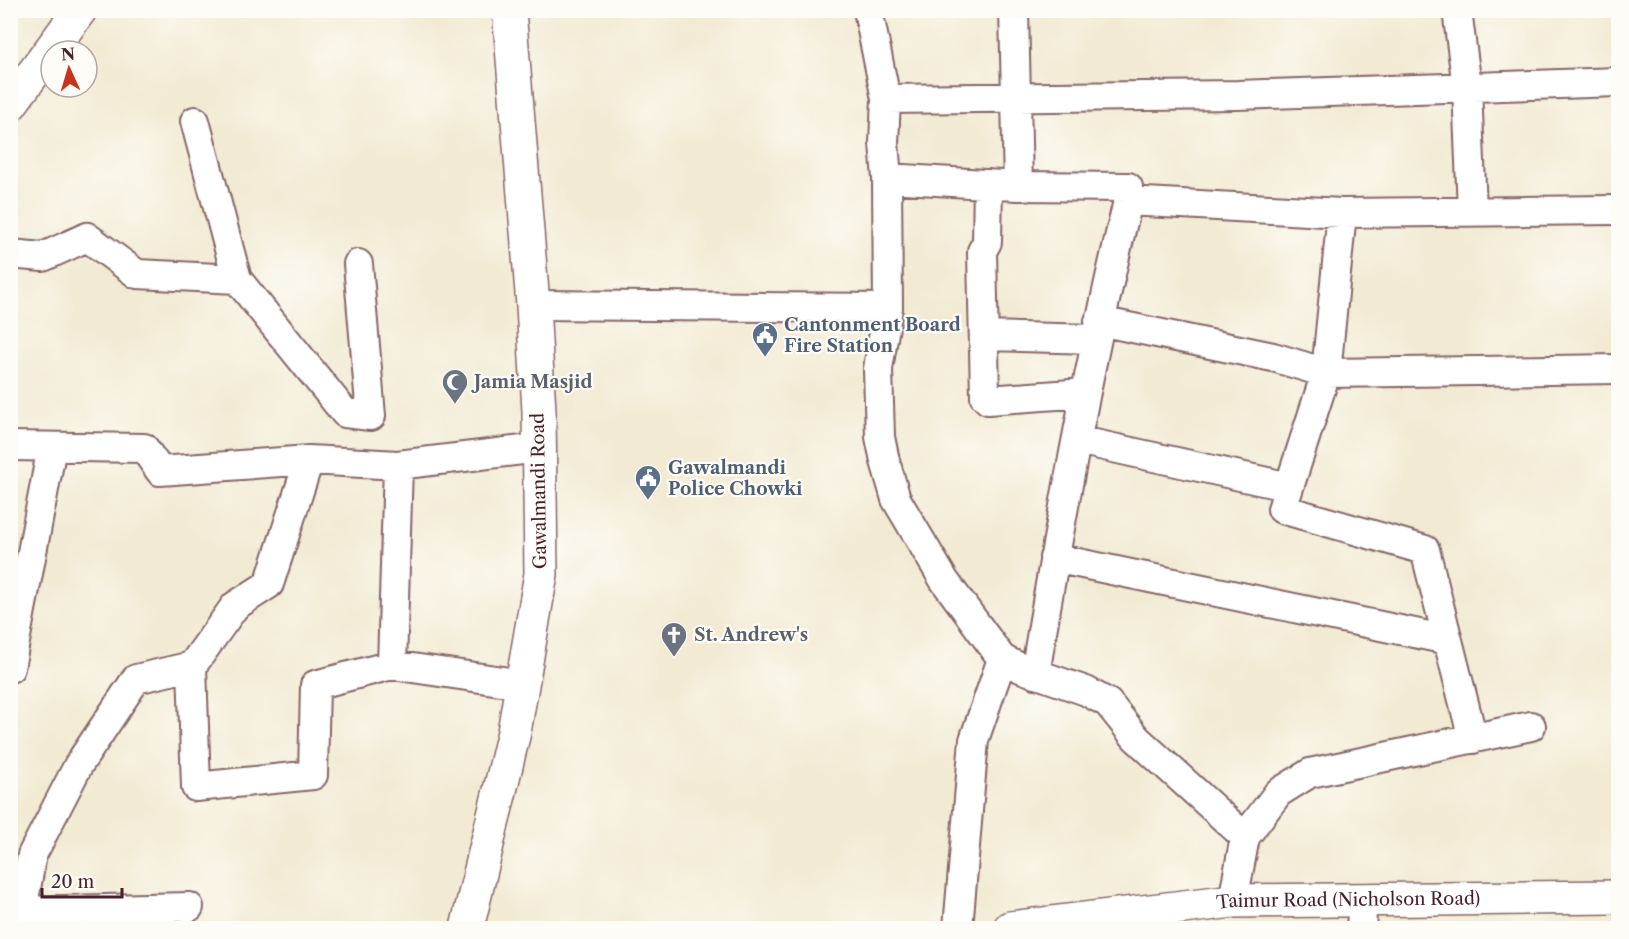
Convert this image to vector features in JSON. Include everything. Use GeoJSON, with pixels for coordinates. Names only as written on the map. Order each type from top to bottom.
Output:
{"type":"FeatureCollection","features":[{"type":"Feature","properties":{"kind":"street"},"geometry":{"type":"LineString","coordinates":[[10,105],[80,10]]}},
{"type":"Feature","properties":{"kind":"street","name":"Gawalmandi Road"},"geometry":{"type":"LineString","coordinates":[[467,928],[514,732],[541,574],[533,305],[509,10]]}},
{"type":"Feature","properties":{"kind":"street"},"geometry":{"type":"LineString","coordinates":[[868,10],[886,99],[884,143],[887,178],[888,308],[878,369],[880,437],[896,499],[944,580],[1002,659],[1035,674],[1086,691],[1108,703],[1136,738],[1245,837]]}},
{"type":"Feature","properties":{"kind":"street"},"geometry":{"type":"LineString","coordinates":[[1014,10],[1018,186]]}},
{"type":"Feature","properties":{"kind":"street"},"geometry":{"type":"LineString","coordinates":[[1457,10],[1467,87],[1472,211]]}},
{"type":"Feature","properties":{"kind":"street"},"geometry":{"type":"LineString","coordinates":[[886,99],[1238,95],[1618,82]]}},
{"type":"Feature","properties":{"kind":"street"},"geometry":{"type":"LineString","coordinates":[[195,121],[237,279],[345,412],[371,416],[358,264]]}},
{"type":"Feature","properties":{"kind":"street"},"geometry":{"type":"LineString","coordinates":[[887,178],[1018,186],[1128,187],[1128,201],[1097,330],[1054,558],[1035,674]]}},
{"type":"Feature","properties":{"kind":"street"},"geometry":{"type":"LineString","coordinates":[[988,184],[987,242],[982,251],[985,397],[988,400],[1085,393]]}},
{"type":"Feature","properties":{"kind":"street"},"geometry":{"type":"LineString","coordinates":[[1128,201],[1342,213],[1618,210]]}},
{"type":"Feature","properties":{"kind":"street"},"geometry":{"type":"LineString","coordinates":[[1342,213],[1326,373],[1282,509],[1425,550],[1473,739]]}},
{"type":"Feature","properties":{"kind":"street"},"geometry":{"type":"LineString","coordinates":[[10,254],[43,257],[87,237],[137,274],[237,279]]}},
{"type":"Feature","properties":{"kind":"street"},"geometry":{"type":"LineString","coordinates":[[533,305],[888,308]]}},
{"type":"Feature","properties":{"kind":"street"},"geometry":{"type":"LineString","coordinates":[[984,336],[1097,330],[1273,357],[1326,373],[1618,369]]}},
{"type":"Feature","properties":{"kind":"street"},"geometry":{"type":"LineString","coordinates":[[1077,440],[1276,484]]}},
{"type":"Feature","properties":{"kind":"street"},"geometry":{"type":"LineString","coordinates":[[10,446],[144,448],[160,471],[309,460],[398,465],[539,448]]}},
{"type":"Feature","properties":{"kind":"street"},"geometry":{"type":"LineString","coordinates":[[10,668],[52,447]]}},
{"type":"Feature","properties":{"kind":"street"},"geometry":{"type":"LineString","coordinates":[[309,460],[269,584],[235,606],[192,666],[196,787],[313,775],[315,685],[392,665],[522,684]]}},
{"type":"Feature","properties":{"kind":"street"},"geometry":{"type":"LineString","coordinates":[[392,665],[398,465]]}},
{"type":"Feature","properties":{"kind":"street"},"geometry":{"type":"LineString","coordinates":[[1054,558],[1448,640]]}},
{"type":"Feature","properties":{"kind":"street"},"geometry":{"type":"LineString","coordinates":[[958,928],[974,740],[1002,659]]}},
{"type":"Feature","properties":{"kind":"street"},"geometry":{"type":"LineString","coordinates":[[189,907],[16,910],[32,855],[79,764],[129,689],[136,680],[192,666]]}},
{"type":"Feature","properties":{"kind":"street"},"geometry":{"type":"LineString","coordinates":[[1233,900],[1245,837],[1278,793],[1310,773],[1531,726]]}},
{"type":"Feature","properties":{"kind":"street","name":"Taimur Road (Nicholson Road)"},"geometry":{"type":"LineString","coordinates":[[1010,928],[1176,918],[1233,900],[1362,914],[1618,897]]}},
{"type":"Feature","properties":{"kind":"place","name":"Cantonment Board Fire Station"},"geometry":{"type":"Point","coordinates":[765,358]}},
{"type":"Feature","properties":{"kind":"place","name":"Jamia Masjid"},"geometry":{"type":"Point","coordinates":[455,405]}},
{"type":"Feature","properties":{"kind":"place","name":"Gawalmandi Police Chowki"},"geometry":{"type":"Point","coordinates":[648,501]}},
{"type":"Feature","properties":{"kind":"place","name":"St. Andrew's"},"geometry":{"type":"Point","coordinates":[674,658]}}]}
